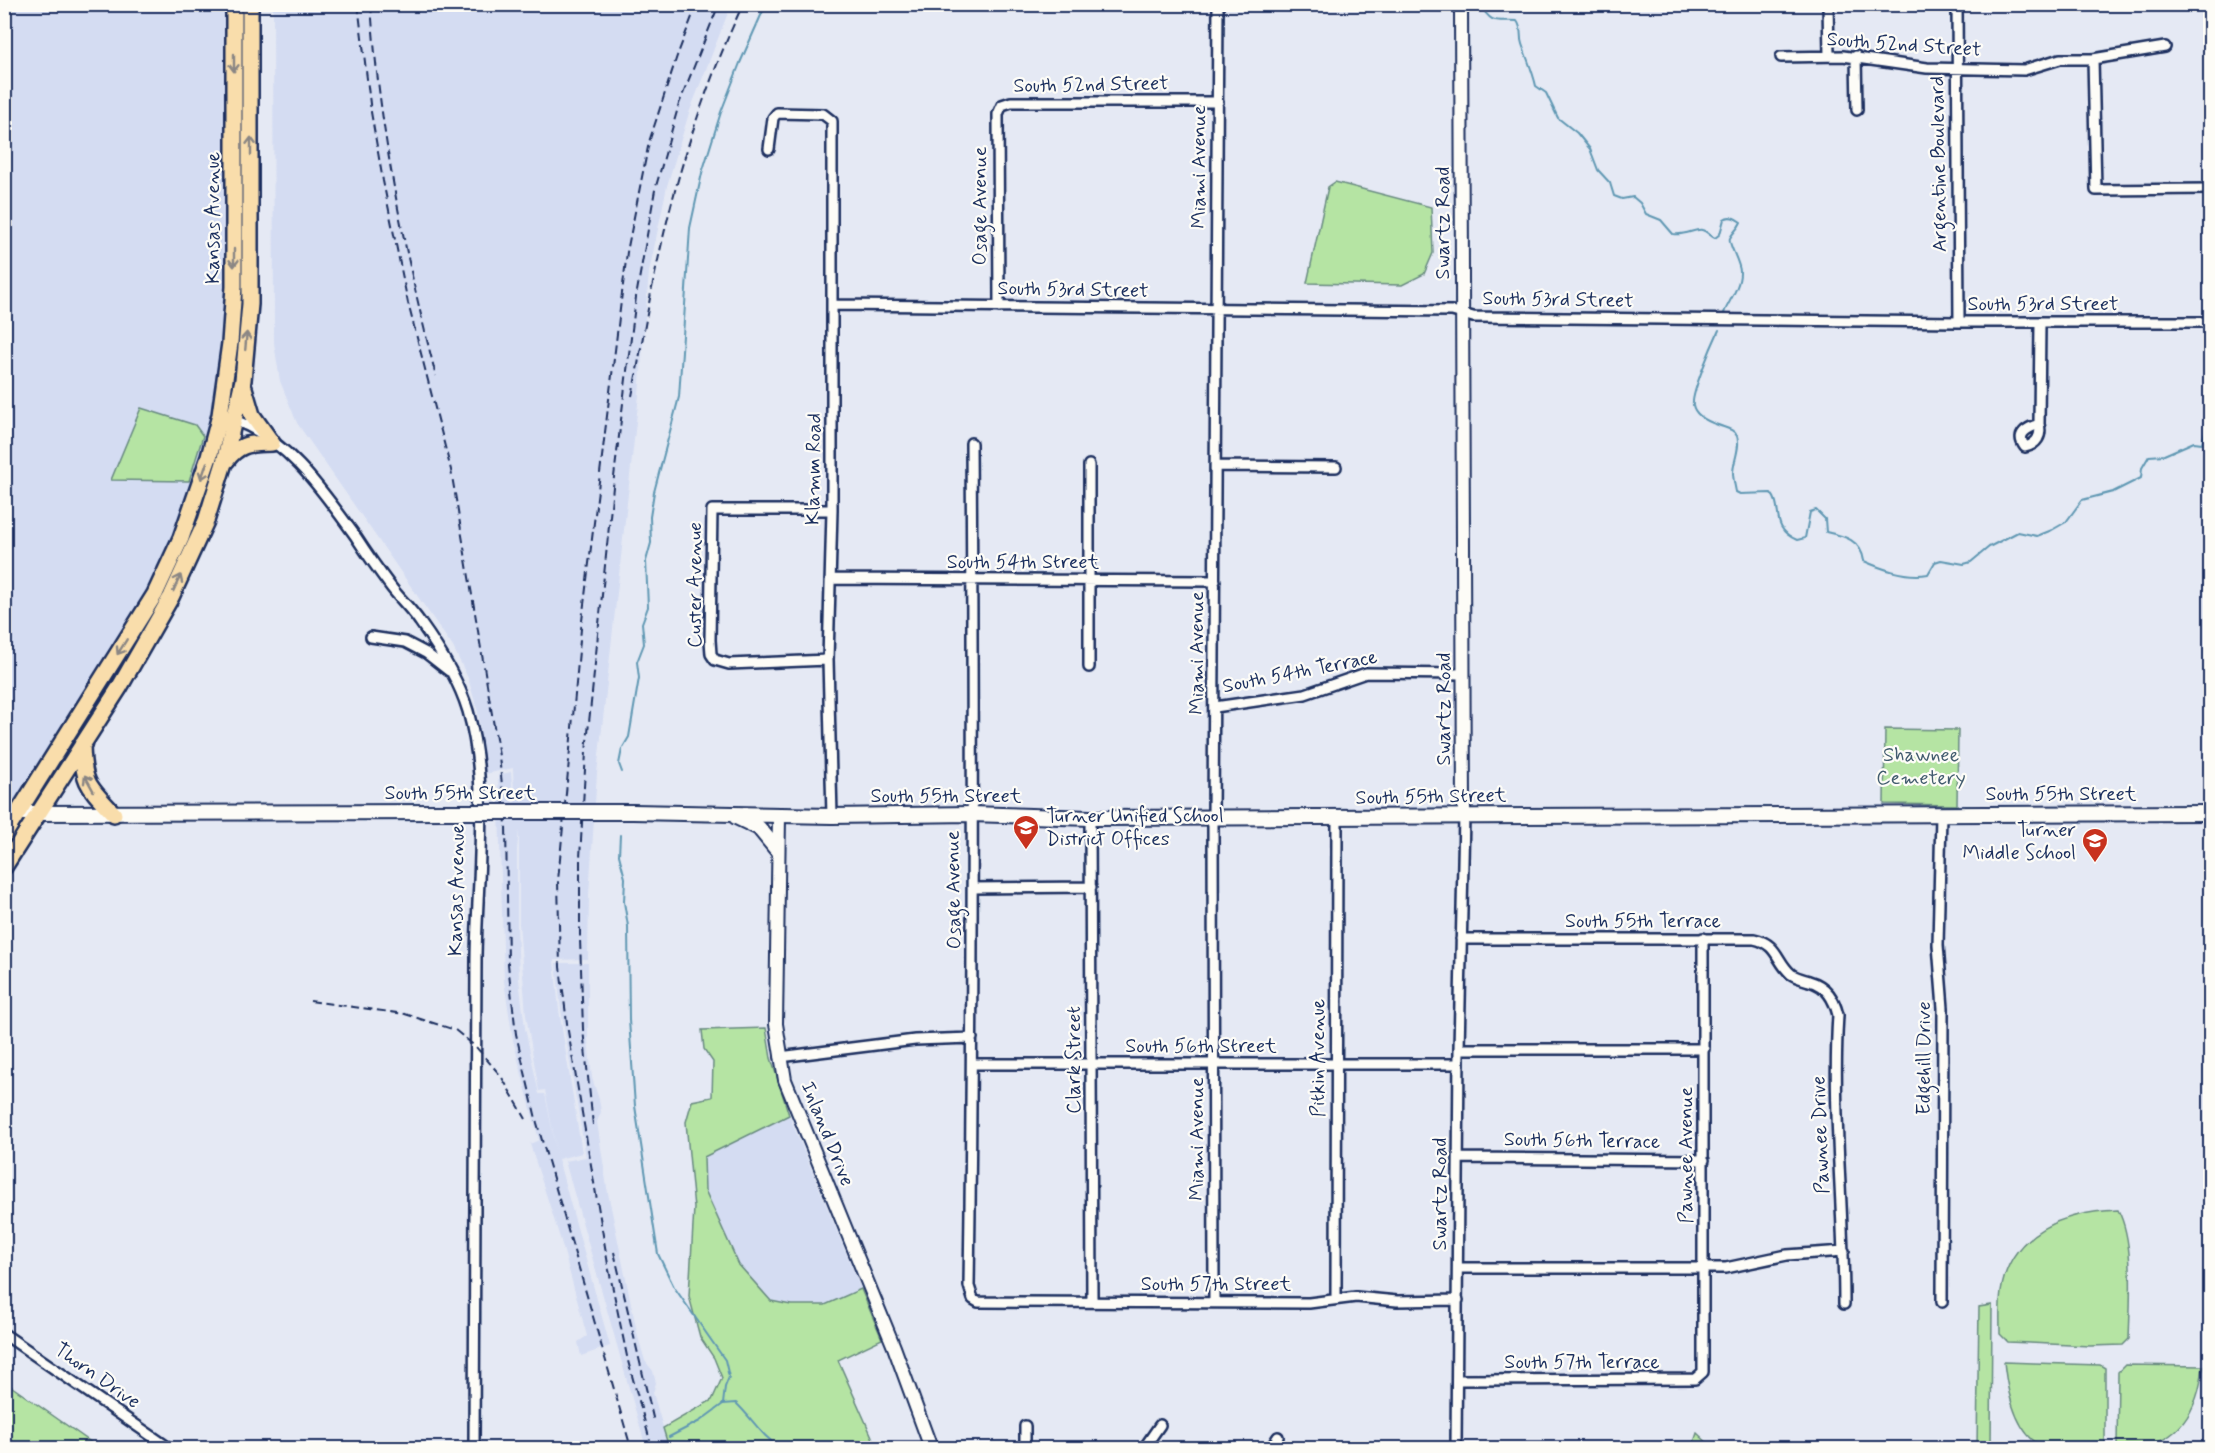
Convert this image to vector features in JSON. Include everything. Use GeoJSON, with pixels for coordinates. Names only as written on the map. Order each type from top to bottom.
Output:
{"type":"FeatureCollection","features":[{"type":"Feature","properties":{"kind":"main road","name":"Kansas Avenue"},"geometry":{"type":"LineString","coordinates":[[220,415],[231,343],[234,287],[234,4]]}},
{"type":"Feature","properties":{"kind":"main road","name":"Kansas Avenue"},"geometry":{"type":"LineString","coordinates":[[235,420],[243,380],[250,304],[250,4]]}},
{"type":"Feature","properties":{"kind":"main road"},"geometry":{"type":"LineString","coordinates":[[224,463],[233,451],[240,447],[272,443],[252,415],[246,400],[243,380]]}},
{"type":"Feature","properties":{"kind":"main road"},"geometry":{"type":"LineString","coordinates":[[4,835],[12,813],[155,594],[181,538],[209,456],[220,415]]}},
{"type":"Feature","properties":{"kind":"main road"},"geometry":{"type":"LineString","coordinates":[[4,867],[125,678],[171,597],[206,521],[235,420]]}},
{"type":"Feature","properties":{"kind":"main road"},"geometry":{"type":"LineString","coordinates":[[82,745],[83,771],[87,783],[114,814]]}},
{"type":"Feature","properties":{"kind":"main road","name":"South 55th Street"},"geometry":{"type":"LineString","coordinates":[[12,813],[633,812],[778,816],[971,814],[1090,818],[2211,813]]}},
{"type":"Feature","properties":{"kind":"main road"},"geometry":{"type":"LineString","coordinates":[[729,814],[759,828],[777,850]]}},
{"type":"Feature","properties":{"kind":"street","name":"Miami Avenue"},"geometry":{"type":"LineString","coordinates":[[1214,1302],[1218,4]]}},
{"type":"Feature","properties":{"kind":"street","name":"Swartz Road"},"geometry":{"type":"LineString","coordinates":[[1456,1449],[1460,1158],[1459,1048],[1464,816],[1461,4]]}},
{"type":"Feature","properties":{"kind":"street"},"geometry":{"type":"LineString","coordinates":[[1828,4],[1829,56]]}},
{"type":"Feature","properties":{"kind":"street","name":"Argentine Boulevard"},"geometry":{"type":"LineString","coordinates":[[1957,4],[1959,322]]}},
{"type":"Feature","properties":{"kind":"street","name":"South 52nd Street"},"geometry":{"type":"LineString","coordinates":[[1781,57],[1856,57],[1908,66],[2024,70],[2060,59],[2093,59],[2165,46]]}},
{"type":"Feature","properties":{"kind":"street"},"geometry":{"type":"LineString","coordinates":[[1856,57],[1857,110]]}},
{"type":"Feature","properties":{"kind":"street"},"geometry":{"type":"LineString","coordinates":[[2093,59],[2096,190],[2211,189]]}},
{"type":"Feature","properties":{"kind":"street","name":"South 52nd Street"},"geometry":{"type":"LineString","coordinates":[[1002,105],[1011,102],[1218,102]]}},
{"type":"Feature","properties":{"kind":"street","name":"Osage Avenue"},"geometry":{"type":"LineString","coordinates":[[999,307],[998,114],[1002,105]]}},
{"type":"Feature","properties":{"kind":"street","name":"Klamm Road"},"geometry":{"type":"LineString","coordinates":[[769,149],[773,118],[779,112],[823,114],[832,121],[832,510],[828,660],[832,816]]}},
{"type":"Feature","properties":{"kind":"street","name":"South 53rd Street"},"geometry":{"type":"LineString","coordinates":[[833,305],[1452,311],[1473,317],[2211,322]]}},
{"type":"Feature","properties":{"kind":"street"},"geometry":{"type":"LineString","coordinates":[[2038,424],[2040,322]]}},
{"type":"Feature","properties":{"kind":"street","name":"Kansas Avenue"},"geometry":{"type":"LineString","coordinates":[[220,415],[250,427],[293,459],[318,485],[419,621],[451,674],[467,708],[475,745],[480,814],[477,920],[474,1449]]}},
{"type":"Feature","properties":{"kind":"street","name":"Osage Avenue"},"geometry":{"type":"LineString","coordinates":[[971,443],[973,888],[969,1286],[973,1299]]}},
{"type":"Feature","properties":{"kind":"street"},"geometry":{"type":"LineString","coordinates":[[1089,465],[1089,667]]}},
{"type":"Feature","properties":{"kind":"street"},"geometry":{"type":"LineString","coordinates":[[1216,466],[1336,467]]}},
{"type":"Feature","properties":{"kind":"street","name":"Custer Avenue"},"geometry":{"type":"LineString","coordinates":[[828,660],[729,664],[716,660],[711,654],[712,510],[832,510]]}},
{"type":"Feature","properties":{"kind":"street","name":"South 54th Street"},"geometry":{"type":"LineString","coordinates":[[830,579],[1215,581]]}},
{"type":"Feature","properties":{"kind":"street"},"geometry":{"type":"LineString","coordinates":[[371,637],[405,642],[426,653],[451,674]]}},
{"type":"Feature","properties":{"kind":"street","name":"South 54th Terrace"},"geometry":{"type":"LineString","coordinates":[[1215,707],[1305,694],[1366,673],[1464,674]]}},
{"type":"Feature","properties":{"kind":"street","name":"Edgehill Drive"},"geometry":{"type":"LineString","coordinates":[[1941,814],[1938,945],[1943,1008],[1942,1302]]}},
{"type":"Feature","properties":{"kind":"street","name":"Inland Drive"},"geometry":{"type":"LineString","coordinates":[[778,816],[776,1024],[785,1080],[894,1347],[931,1449]]}},
{"type":"Feature","properties":{"kind":"street","name":"Clark Street"},"geometry":{"type":"LineString","coordinates":[[1090,818],[1092,1301]]}},
{"type":"Feature","properties":{"kind":"street","name":"Pitkin Avenue"},"geometry":{"type":"LineString","coordinates":[[1336,1299],[1337,818]]}},
{"type":"Feature","properties":{"kind":"street"},"geometry":{"type":"LineString","coordinates":[[973,888],[1091,887]]}},
{"type":"Feature","properties":{"kind":"street","name":"South 55th Terrace"},"geometry":{"type":"LineString","coordinates":[[1461,939],[1703,938],[1761,940],[1770,944],[1790,973],[1808,981]]}},
{"type":"Feature","properties":{"kind":"street","name":"Pawnee Avenue"},"geometry":{"type":"LineString","coordinates":[[1703,938],[1703,1372]]}},
{"type":"Feature","properties":{"kind":"street","name":"Pawnee Drive"},"geometry":{"type":"LineString","coordinates":[[1808,981],[1828,991],[1835,1002],[1838,1015],[1836,1107],[1844,1251],[1844,1304]]}},
{"type":"Feature","properties":{"kind":"street"},"geometry":{"type":"LineString","coordinates":[[780,1057],[915,1040],[972,1038]]}},
{"type":"Feature","properties":{"kind":"street"},"geometry":{"type":"LineString","coordinates":[[1459,1048],[1704,1049]]}},
{"type":"Feature","properties":{"kind":"street","name":"South 56th Street"},"geometry":{"type":"LineString","coordinates":[[972,1064],[1459,1064]]}},
{"type":"Feature","properties":{"kind":"street","name":"South 56th Terrace"},"geometry":{"type":"LineString","coordinates":[[1460,1158],[1704,1160]]}},
{"type":"Feature","properties":{"kind":"street"},"geometry":{"type":"LineString","coordinates":[[1459,1268],[1704,1269],[1746,1265],[1787,1255],[1844,1251]]}},
{"type":"Feature","properties":{"kind":"street","name":"South 57th Street"},"geometry":{"type":"LineString","coordinates":[[973,1299],[978,1302],[1309,1303],[1366,1297],[1414,1301],[1458,1300]]}},
{"type":"Feature","properties":{"kind":"street","name":"Thorn Drive"},"geometry":{"type":"LineString","coordinates":[[4,1334],[169,1449]]}},
{"type":"Feature","properties":{"kind":"street","name":"South 57th Terrace"},"geometry":{"type":"LineString","coordinates":[[1458,1380],[1695,1379],[1703,1372]]}},
{"type":"Feature","properties":{"kind":"street"},"geometry":{"type":"LineString","coordinates":[[1144,1449],[1160,1425]]}},
{"type":"Feature","properties":{"kind":"street"},"geometry":{"type":"LineString","coordinates":[[1025,1426],[1025,1449]]}},
{"type":"Feature","properties":{"kind":"street"},"geometry":{"type":"LineString","coordinates":[[1271,1449],[1278,1437]]}},
{"type":"Feature","properties":{"kind":"shaded area"},"geometry":{"type":"Polygon","coordinates":[[[4,5],[230,5],[230,343],[181,538],[4,831],[4,5]]]}},
{"type":"Feature","properties":{"kind":"shaded area"},"geometry":{"type":"Polygon","coordinates":[[[273,5],[731,5],[689,113],[667,186],[649,272],[639,395],[597,773],[589,895],[588,959],[554,960],[559,1010],[582,1153],[558,1159],[610,1346],[581,1356],[578,1342],[587,1336],[561,1241],[530,1144],[539,1140],[513,1040],[504,981],[498,775],[511,772],[515,822],[513,768],[485,774],[478,712],[468,678],[453,647],[297,423],[280,381],[274,343],[273,5]],[[519,831],[517,925],[519,979],[525,1028],[539,1094],[545,1094],[557,1154],[545,1090],[539,1091],[526,1015],[519,923],[519,831]]]}},
{"type":"Feature","properties":{"kind":"shaded area"},"geometry":{"type":"Polygon","coordinates":[[[556,963],[588,963],[588,1040],[592,1078],[601,1112],[597,1122],[607,1188],[638,1337],[645,1361],[653,1371],[656,1383],[653,1393],[669,1448],[646,1448],[565,1161],[586,1157],[561,1010],[556,963]]]}},
{"type":"Feature","properties":{"kind":"shaded area"},"geometry":{"type":"Polygon","coordinates":[[[789,1115],[861,1289],[825,1305],[791,1305],[771,1301],[739,1265],[705,1190],[704,1157],[789,1115]]]}},
{"type":"Feature","properties":{"kind":"green space"},"geometry":{"type":"Polygon","coordinates":[[[1335,182],[1431,207],[1433,253],[1424,274],[1402,285],[1307,283],[1328,187],[1335,182]]]}},
{"type":"Feature","properties":{"kind":"green space"},"geometry":{"type":"Polygon","coordinates":[[[141,408],[195,425],[203,436],[189,481],[111,480],[141,408]]]}},
{"type":"Feature","properties":{"kind":"green space","name":"Shawnee Cemetery"},"geometry":{"type":"Polygon","coordinates":[[[1885,729],[1958,730],[1957,805],[1884,804],[1885,729]]]}},
{"type":"Feature","properties":{"kind":"green space"},"geometry":{"type":"Polygon","coordinates":[[[2210,964],[2210,1045],[2204,1032],[2204,981],[2210,964]]]}},
{"type":"Feature","properties":{"kind":"green space"},"geometry":{"type":"Polygon","coordinates":[[[766,1028],[771,1058],[789,1115],[704,1157],[705,1190],[739,1265],[771,1301],[791,1305],[825,1305],[861,1289],[882,1339],[838,1360],[877,1448],[669,1448],[663,1428],[712,1400],[722,1378],[714,1358],[700,1337],[689,1296],[694,1208],[686,1122],[692,1101],[712,1097],[713,1062],[704,1049],[702,1030],[766,1028]]]}},
{"type":"Feature","properties":{"kind":"green space"},"geometry":{"type":"Polygon","coordinates":[[[2118,1210],[2127,1238],[2129,1255],[2129,1339],[2123,1345],[2090,1346],[2008,1342],[2000,1334],[2000,1297],[2006,1271],[2015,1254],[2043,1229],[2060,1221],[2078,1215],[2118,1210]]]}},
{"type":"Feature","properties":{"kind":"green space"},"geometry":{"type":"Polygon","coordinates":[[[1992,1305],[1991,1448],[1977,1448],[1979,1307],[1992,1305]]]}},
{"type":"Feature","properties":{"kind":"green space"},"geometry":{"type":"Polygon","coordinates":[[[2004,1362],[2100,1365],[2105,1368],[2105,1448],[2049,1449],[2034,1441],[2026,1433],[2014,1410],[2004,1362]]]}},
{"type":"Feature","properties":{"kind":"green space"},"geometry":{"type":"Polygon","coordinates":[[[2125,1365],[2203,1366],[2198,1394],[2193,1406],[2178,1428],[2168,1437],[2134,1448],[2117,1448],[2118,1372],[2125,1365]]]}},
{"type":"Feature","properties":{"kind":"green space"},"geometry":{"type":"Polygon","coordinates":[[[5,1382],[99,1448],[5,1448],[5,1382]]]}},
{"type":"Feature","properties":{"kind":"green space"},"geometry":{"type":"Polygon","coordinates":[[[1697,1433],[1713,1448],[1692,1448],[1697,1433]]]}},
{"type":"Feature","properties":{"kind":"waterway"},"geometry":{"type":"LineString","coordinates":[[622,772],[619,764],[622,749],[629,737],[639,678],[637,662],[644,644],[642,623],[648,607],[646,561],[651,543],[650,517],[654,492],[679,397],[690,228],[702,173],[721,112],[766,4]]}},
{"type":"Feature","properties":{"kind":"waterway"},"geometry":{"type":"LineString","coordinates":[[1479,4],[1495,20],[1517,21],[1536,86],[1546,93],[1558,118],[1577,133],[1590,149],[1598,170],[1610,183],[1614,196],[1622,199],[1633,197],[1640,203],[1646,214],[1661,220],[1673,234],[1700,230],[1715,238],[1720,234],[1724,219],[1728,217],[1741,222],[1730,238],[1740,269],[1740,278],[1724,313]]}},
{"type":"Feature","properties":{"kind":"waterway"},"geometry":{"type":"LineString","coordinates":[[1719,330],[1699,379],[1693,405],[1696,412],[1703,418],[1732,430],[1737,436],[1738,445],[1733,473],[1736,492],[1740,494],[1771,493],[1777,505],[1783,530],[1797,540],[1805,538],[1810,512],[1816,510],[1825,519],[1826,532],[1851,540],[1859,548],[1864,561],[1904,574],[1928,574],[1935,562],[1941,560],[1964,564],[1971,562],[1989,547],[2018,532],[2037,536],[2052,530],[2066,522],[2082,500],[2113,492],[2141,478],[2142,468],[2149,456],[2164,455],[2194,442],[2202,443],[2207,424],[2210,424]]}},
{"type":"Feature","properties":{"kind":"waterway"},"geometry":{"type":"LineString","coordinates":[[620,835],[619,855],[625,878],[624,902],[628,926],[629,1020],[635,1106],[658,1254],[674,1287],[725,1360],[729,1377],[723,1404]]}},
{"type":"Feature","properties":{"kind":"waterway"},"geometry":{"type":"LineString","coordinates":[[669,1437],[700,1421],[723,1404],[736,1403],[763,1433],[781,1448]]}},
{"type":"Feature","properties":{"kind":"waterway"},"geometry":{"type":"LineString","coordinates":[[583,1448],[616,1444]]}},
{"type":"Feature","properties":{"kind":"railway"},"geometry":{"type":"LineString","coordinates":[[358,4],[371,112],[383,181],[408,303],[451,470],[499,756],[506,824],[508,964],[516,1034],[537,1123],[631,1448]]}},
{"type":"Feature","properties":{"kind":"railway"},"geometry":{"type":"LineString","coordinates":[[371,4],[380,99],[395,192],[436,376]]}},
{"type":"Feature","properties":{"kind":"railway"},"geometry":{"type":"LineString","coordinates":[[652,1448],[628,1361],[609,1270],[568,1031],[560,967],[558,881],[581,629],[627,252],[649,142],[677,56],[697,4]]}},
{"type":"Feature","properties":{"kind":"railway"},"geometry":{"type":"LineString","coordinates":[[593,1125],[583,1029],[580,858],[586,752],[614,477],[636,297],[655,190],[679,104],[719,4]]}},
{"type":"Feature","properties":{"kind":"railway"},"geometry":{"type":"LineString","coordinates":[[632,396],[653,281],[682,165],[716,68],[743,4]]}},
{"type":"Feature","properties":{"kind":"railway"},"geometry":{"type":"LineString","coordinates":[[310,1001],[405,1014],[455,1030],[476,1047],[501,1076],[526,1119]]}},
{"type":"Feature","properties":{"kind":"railway"},"geometry":{"type":"LineString","coordinates":[[614,1252],[654,1422]]}},
{"type":"Feature","properties":{"kind":"place","name":"Turner Unified School District Offices"},"geometry":{"type":"Point","coordinates":[1026,851]}},
{"type":"Feature","properties":{"kind":"place","name":"Turner Middle School"},"geometry":{"type":"Point","coordinates":[2095,864]}}]}
